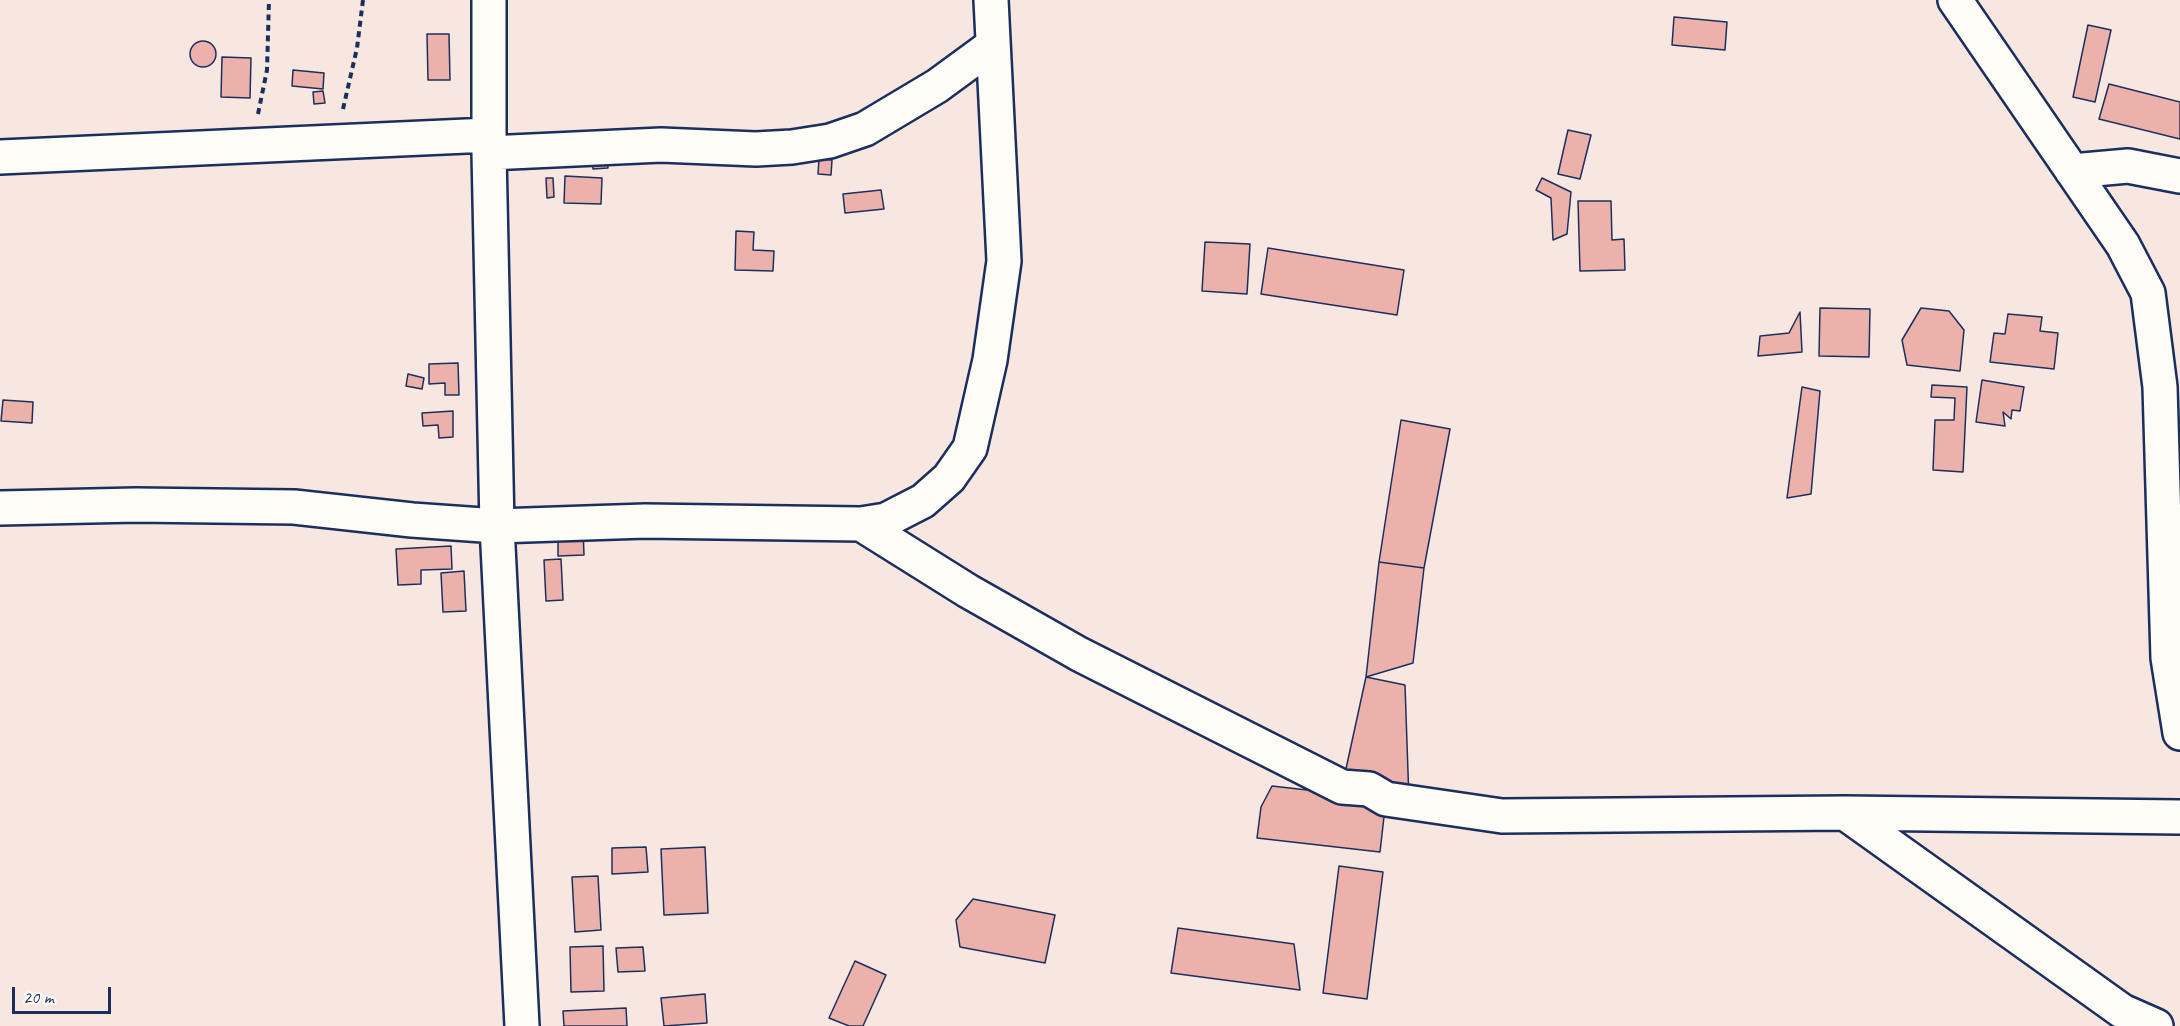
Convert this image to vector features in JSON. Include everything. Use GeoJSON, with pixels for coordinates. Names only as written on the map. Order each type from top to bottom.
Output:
{"type":"FeatureCollection","features":[{"type":"Feature","properties":{"kind":"street"},"geometry":{"type":"LineString","coordinates":[[489,0],[489,144],[497,526],[522,1026]]}},
{"type":"Feature","properties":{"kind":"street"},"geometry":{"type":"LineString","coordinates":[[0,508],[136,505],[294,507],[412,520],[497,526],[645,521],[861,524],[886,520],[922,501],[949,478],[970,448],[990,360],[1004,261],[991,0]]}},
{"type":"Feature","properties":{"kind":"street"},"geometry":{"type":"LineString","coordinates":[[1955,0],[2123,245],[2148,293],[2160,387],[2168,658],[2180,733]]}},
{"type":"Feature","properties":{"kind":"street"},"geometry":{"type":"LineString","coordinates":[[0,157],[334,142],[650,145],[756,149],[792,147],[830,141],[865,129],[937,86],[993,45]]}},
{"type":"Feature","properties":{"kind":"street"},"geometry":{"type":"LineString","coordinates":[[2072,171],[2128,166],[2180,176]]}},
{"type":"Feature","properties":{"kind":"street"},"geometry":{"type":"LineString","coordinates":[[861,524],[968,591],[1079,654],[1342,787],[1369,789],[1386,799],[1502,816],[1845,813],[2180,817]]}},
{"type":"Feature","properties":{"kind":"street"},"geometry":{"type":"LineString","coordinates":[[1845,813],[2122,1011],[2156,1026]]}},
{"type":"Feature","properties":{"kind":"path"},"geometry":{"type":"LineString","coordinates":[[247,146],[256,119],[267,70],[269,0]]}},
{"type":"Feature","properties":{"kind":"path"},"geometry":{"type":"LineString","coordinates":[[334,142],[353,70],[363,0]]}},
{"type":"Feature","properties":{"kind":"building"},"geometry":{"type":"Polygon","coordinates":[[[1674,17],[1727,22],[1725,50],[1672,45],[1674,17]]]}},
{"type":"Feature","properties":{"kind":"building"},"geometry":{"type":"Polygon","coordinates":[[[2088,25],[2111,30],[2095,102],[2073,97],[2088,25]]]}},
{"type":"Feature","properties":{"kind":"building"},"geometry":{"type":"Polygon","coordinates":[[[427,34],[449,34],[450,80],[428,80],[427,34]]]}},
{"type":"Feature","properties":{"kind":"building"},"geometry":{"type":"Polygon","coordinates":[[[203,41],[212,45],[216,54],[212,63],[203,67],[194,63],[190,54],[194,45],[203,41]]]}},
{"type":"Feature","properties":{"kind":"building"},"geometry":{"type":"Polygon","coordinates":[[[222,57],[251,58],[250,98],[221,97],[222,57]]]}},
{"type":"Feature","properties":{"kind":"building"},"geometry":{"type":"Polygon","coordinates":[[[293,70],[324,73],[323,89],[292,86],[293,70]]]}},
{"type":"Feature","properties":{"kind":"building"},"geometry":{"type":"Polygon","coordinates":[[[2109,84],[2180,102],[2180,139],[2099,119],[2109,84]]]}},
{"type":"Feature","properties":{"kind":"building"},"geometry":{"type":"Polygon","coordinates":[[[323,91],[325,103],[314,104],[313,92],[323,91]]]}},
{"type":"Feature","properties":{"kind":"building"},"geometry":{"type":"Polygon","coordinates":[[[1568,130],[1591,135],[1580,179],[1558,174],[1568,130]]]}},
{"type":"Feature","properties":{"kind":"building"},"geometry":{"type":"Polygon","coordinates":[[[606,148],[608,168],[593,169],[592,150],[606,148]]]}},
{"type":"Feature","properties":{"kind":"building"},"geometry":{"type":"Polygon","coordinates":[[[819,159],[832,160],[831,175],[818,174],[819,159]]]}},
{"type":"Feature","properties":{"kind":"building"},"geometry":{"type":"Polygon","coordinates":[[[565,176],[602,178],[601,204],[564,203],[565,176]]]}},
{"type":"Feature","properties":{"kind":"building"},"geometry":{"type":"Polygon","coordinates":[[[546,178],[553,178],[554,197],[547,198],[546,178]]]}},
{"type":"Feature","properties":{"kind":"building"},"geometry":{"type":"Polygon","coordinates":[[[1542,178],[1571,192],[1567,234],[1553,240],[1551,198],[1536,190],[1542,178]]]}},
{"type":"Feature","properties":{"kind":"building"},"geometry":{"type":"Polygon","coordinates":[[[881,190],[884,209],[845,213],[843,194],[881,190]]]}},
{"type":"Feature","properties":{"kind":"building"},"geometry":{"type":"Polygon","coordinates":[[[1578,201],[1611,201],[1612,240],[1624,239],[1625,270],[1580,271],[1578,201]]]}},
{"type":"Feature","properties":{"kind":"building"},"geometry":{"type":"Polygon","coordinates":[[[736,231],[754,232],[753,250],[774,251],[773,271],[735,270],[736,231]]]}},
{"type":"Feature","properties":{"kind":"building"},"geometry":{"type":"Polygon","coordinates":[[[1205,242],[1250,244],[1247,294],[1202,291],[1205,242]]]}},
{"type":"Feature","properties":{"kind":"building"},"geometry":{"type":"Polygon","coordinates":[[[1268,248],[1404,270],[1397,315],[1261,294],[1268,248]]]}},
{"type":"Feature","properties":{"kind":"building"},"geometry":{"type":"Polygon","coordinates":[[[1820,308],[1870,309],[1869,357],[1819,356],[1820,308]]]}},
{"type":"Feature","properties":{"kind":"building"},"geometry":{"type":"Polygon","coordinates":[[[1921,308],[1949,311],[1964,330],[1960,371],[1907,365],[1902,340],[1921,308]]]}},
{"type":"Feature","properties":{"kind":"building"},"geometry":{"type":"Polygon","coordinates":[[[1800,312],[1802,352],[1758,356],[1760,336],[1789,333],[1800,312]]]}},
{"type":"Feature","properties":{"kind":"building"},"geometry":{"type":"Polygon","coordinates":[[[2008,314],[2042,317],[2040,331],[2058,333],[2054,369],[1990,362],[1994,333],[2005,334],[2008,314]]]}},
{"type":"Feature","properties":{"kind":"building"},"geometry":{"type":"Polygon","coordinates":[[[458,363],[459,395],[445,395],[445,383],[429,384],[429,364],[458,363]]]}},
{"type":"Feature","properties":{"kind":"building"},"geometry":{"type":"Polygon","coordinates":[[[408,374],[424,378],[422,389],[406,386],[408,374]]]}},
{"type":"Feature","properties":{"kind":"building"},"geometry":{"type":"Polygon","coordinates":[[[1982,380],[2024,387],[2020,411],[2012,410],[2011,419],[2003,412],[2005,426],[1976,422],[1982,380]]]}},
{"type":"Feature","properties":{"kind":"building"},"geometry":{"type":"Polygon","coordinates":[[[1932,385],[1967,387],[1963,472],[1933,470],[1935,420],[1954,420],[1955,398],[1931,397],[1932,385]]]}},
{"type":"Feature","properties":{"kind":"building"},"geometry":{"type":"Polygon","coordinates":[[[1802,387],[1820,391],[1811,494],[1787,498],[1802,387]]]}},
{"type":"Feature","properties":{"kind":"building"},"geometry":{"type":"Polygon","coordinates":[[[3,400],[33,402],[32,423],[1,421],[3,400]]]}},
{"type":"Feature","properties":{"kind":"building"},"geometry":{"type":"Polygon","coordinates":[[[453,411],[453,437],[439,438],[438,425],[423,426],[422,413],[453,411]]]}},
{"type":"Feature","properties":{"kind":"building"},"geometry":{"type":"Polygon","coordinates":[[[1401,420],[1450,429],[1424,568],[1379,562],[1401,420]]]}},
{"type":"Feature","properties":{"kind":"building"},"geometry":{"type":"Polygon","coordinates":[[[583,528],[584,555],[558,556],[558,529],[583,528]]]}},
{"type":"Feature","properties":{"kind":"building"},"geometry":{"type":"Polygon","coordinates":[[[451,546],[452,569],[421,570],[421,584],[398,585],[396,549],[451,546]]]}},
{"type":"Feature","properties":{"kind":"building"},"geometry":{"type":"Polygon","coordinates":[[[561,559],[563,600],[546,601],[544,560],[561,559]]]}},
{"type":"Feature","properties":{"kind":"building"},"geometry":{"type":"Polygon","coordinates":[[[1379,562],[1424,568],[1413,663],[1366,677],[1379,562]]]}},
{"type":"Feature","properties":{"kind":"building"},"geometry":{"type":"Polygon","coordinates":[[[464,571],[466,611],[443,612],[441,573],[464,571]]]}},
{"type":"Feature","properties":{"kind":"building"},"geometry":{"type":"Polygon","coordinates":[[[1366,677],[1405,685],[1409,801],[1342,787],[1366,677]]]}},
{"type":"Feature","properties":{"kind":"building"},"geometry":{"type":"Polygon","coordinates":[[[1272,786],[1386,799],[1380,852],[1257,838],[1261,807],[1272,786]]]}},
{"type":"Feature","properties":{"kind":"building"},"geometry":{"type":"Polygon","coordinates":[[[646,847],[648,872],[612,874],[612,848],[646,847]]]}},
{"type":"Feature","properties":{"kind":"building"},"geometry":{"type":"Polygon","coordinates":[[[705,847],[708,913],[664,915],[661,849],[705,847]]]}},
{"type":"Feature","properties":{"kind":"building"},"geometry":{"type":"Polygon","coordinates":[[[1339,866],[1383,872],[1367,999],[1323,993],[1339,866]]]}},
{"type":"Feature","properties":{"kind":"building"},"geometry":{"type":"Polygon","coordinates":[[[598,876],[601,930],[575,932],[572,877],[598,876]]]}},
{"type":"Feature","properties":{"kind":"building"},"geometry":{"type":"Polygon","coordinates":[[[973,899],[1055,915],[1045,963],[960,947],[956,920],[973,899]]]}},
{"type":"Feature","properties":{"kind":"building"},"geometry":{"type":"Polygon","coordinates":[[[1178,928],[1294,944],[1300,990],[1171,973],[1178,928]]]}},
{"type":"Feature","properties":{"kind":"building"},"geometry":{"type":"Polygon","coordinates":[[[603,946],[604,991],[571,992],[570,947],[603,946]]]}},
{"type":"Feature","properties":{"kind":"building"},"geometry":{"type":"Polygon","coordinates":[[[643,947],[645,971],[618,972],[616,948],[643,947]]]}},
{"type":"Feature","properties":{"kind":"building"},"geometry":{"type":"Polygon","coordinates":[[[855,961],[886,975],[863,1026],[849,1026],[829,1018],[855,961]]]}},
{"type":"Feature","properties":{"kind":"building"},"geometry":{"type":"Polygon","coordinates":[[[705,994],[707,1023],[664,1026],[661,998],[705,994]]]}},
{"type":"Feature","properties":{"kind":"building"},"geometry":{"type":"Polygon","coordinates":[[[626,1008],[627,1026],[564,1026],[563,1011],[626,1008]]]}}]}
